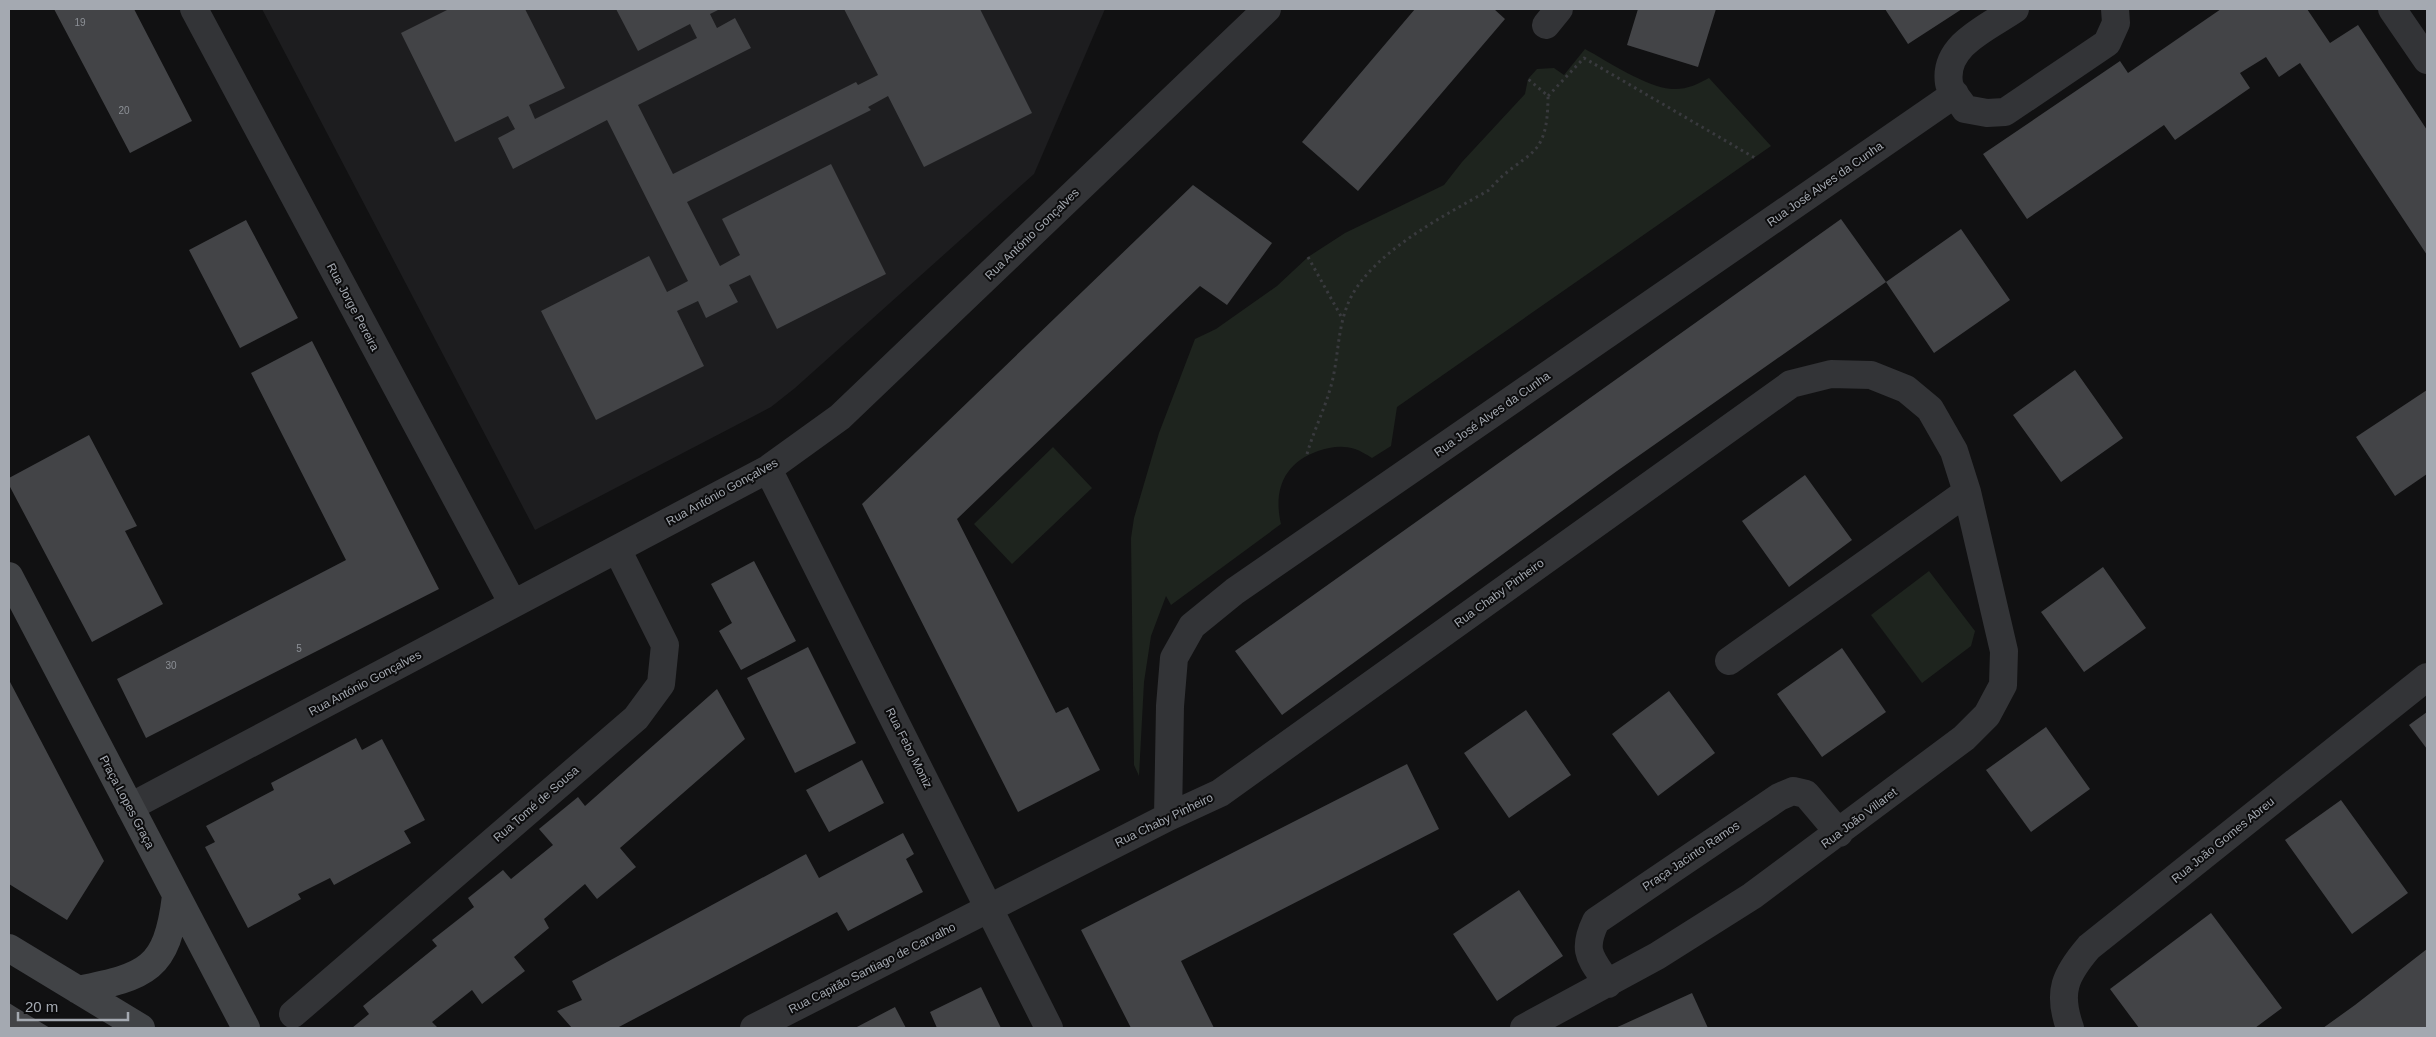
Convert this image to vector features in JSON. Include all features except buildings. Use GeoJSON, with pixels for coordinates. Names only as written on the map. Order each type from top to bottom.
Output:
{"type":"FeatureCollection","features":[{"type":"Feature","properties":{"kind":"main road","name":"Praça Lopes Graça"},"geometry":{"type":"LineString","coordinates":[[9,576],[246,1028]]}},
{"type":"Feature","properties":{"kind":"main road"},"geometry":{"type":"LineString","coordinates":[[78,990],[116,982],[140,974],[158,958],[172,929],[176,896]]}},
{"type":"Feature","properties":{"kind":"main road"},"geometry":{"type":"LineString","coordinates":[[9,948],[141,1028]]}},
{"type":"Feature","properties":{"kind":"street","name":"Rua Jorge Pereira"},"geometry":{"type":"LineString","coordinates":[[194,9],[513,604]]}},
{"type":"Feature","properties":{"kind":"street","name":"Rua António Gonçalves"},"geometry":{"type":"LineString","coordinates":[[130,807],[768,469],[840,416],[1267,9]]}},
{"type":"Feature","properties":{"kind":"street"},"geometry":{"type":"LineString","coordinates":[[2015,9],[1960,46],[1951,59],[1948,84],[1965,109],[1987,113],[2005,112],[2107,43],[2116,23],[2116,9]]}},
{"type":"Feature","properties":{"kind":"street"},"geometry":{"type":"LineString","coordinates":[[2392,9],[2427,60]]}},
{"type":"Feature","properties":{"kind":"street","name":"Rua José Alves da Cunha"},"geometry":{"type":"LineString","coordinates":[[1168,817],[1170,706],[1174,658],[1192,626],[1235,591],[1955,94]]}},
{"type":"Feature","properties":{"kind":"street","name":"Rua Chaby Pinheiro"},"geometry":{"type":"LineString","coordinates":[[989,908],[1168,817],[1220,793],[1791,384],[1831,374],[1871,375],[1906,389],[1930,409],[1954,451],[1967,492]]}},
{"type":"Feature","properties":{"kind":"street","name":"Rua Febo Moniz"},"geometry":{"type":"LineString","coordinates":[[768,469],[1049,1028]]}},
{"type":"Feature","properties":{"kind":"street"},"geometry":{"type":"LineString","coordinates":[[1729,661],[1967,492]]}},
{"type":"Feature","properties":{"kind":"street","name":"Rua João Villaret"},"geometry":{"type":"LineString","coordinates":[[1524,1028],[1658,956],[1752,896],[1964,738],[1987,715],[2003,685],[2004,650],[1967,492]]}},
{"type":"Feature","properties":{"kind":"street","name":"Rua Tomé de Sousa"},"geometry":{"type":"LineString","coordinates":[[293,1014],[636,718],[661,684],[665,645],[617,549]]}},
{"type":"Feature","properties":{"kind":"street","name":"Rua João Gomes Abreu"},"geometry":{"type":"LineString","coordinates":[[2070,1028],[2066,1018],[2063,994],[2070,969],[2089,946],[2427,677]]}},
{"type":"Feature","properties":{"kind":"street","name":"Praça Jacinto Ramos"},"geometry":{"type":"LineString","coordinates":[[1608,984],[1588,953],[1590,935],[1596,921],[1779,796],[1793,791],[1806,794],[1839,833]]}},
{"type":"Feature","properties":{"kind":"street","name":"Rua Capitão Santiago de Carvalho"},"geometry":{"type":"LineString","coordinates":[[754,1028],[989,908]]}},
{"type":"Feature","properties":{"kind":"path"},"geometry":{"type":"LineString","coordinates":[[1307,454],[1333,378],[1342,318],[1352,296],[1368,274],[1392,252],[1417,233],[1489,190],[1498,179],[1539,147],[1546,133],[1548,96],[1584,58],[1755,158]]}},
{"type":"Feature","properties":{"kind":"path"},"geometry":{"type":"LineString","coordinates":[[1528,79],[1548,96]]}},
{"type":"Feature","properties":{"kind":"path"},"geometry":{"type":"LineString","coordinates":[[1308,257],[1342,318]]}},
{"type":"Feature","properties":{"kind":"shaded area"},"geometry":{"type":"Polygon","coordinates":[[[262,9],[1105,9],[1034,174],[795,388],[771,407],[535,530],[262,9]]]}},
{"type":"Feature","properties":{"kind":"shaded area"},"geometry":{"type":"Polygon","coordinates":[[[1585,49],[1640,79],[1662,87],[1682,89],[1709,78],[1771,146],[1397,407],[1391,446],[1372,458],[1355,449],[1345,447],[1318,451],[1306,456],[1289,470],[1280,489],[1279,512],[1281,524],[1171,605],[1166,596],[1151,636],[1144,682],[1139,776],[1134,765],[1131,538],[1134,518],[1159,433],[1195,339],[1216,329],[1277,286],[1308,257],[1345,233],[1444,185],[1462,162],[1525,94],[1528,79],[1537,69],[1554,68],[1564,75],[1585,49]]]}},
{"type":"Feature","properties":{"kind":"shaded area"},"geometry":{"type":"Polygon","coordinates":[[[1053,447],[1092,488],[1012,564],[974,524],[1053,447]]]}},
{"type":"Feature","properties":{"kind":"shaded area"},"geometry":{"type":"Polygon","coordinates":[[[1929,571],[1975,631],[1971,646],[1922,683],[1871,615],[1929,571]]]}}]}
